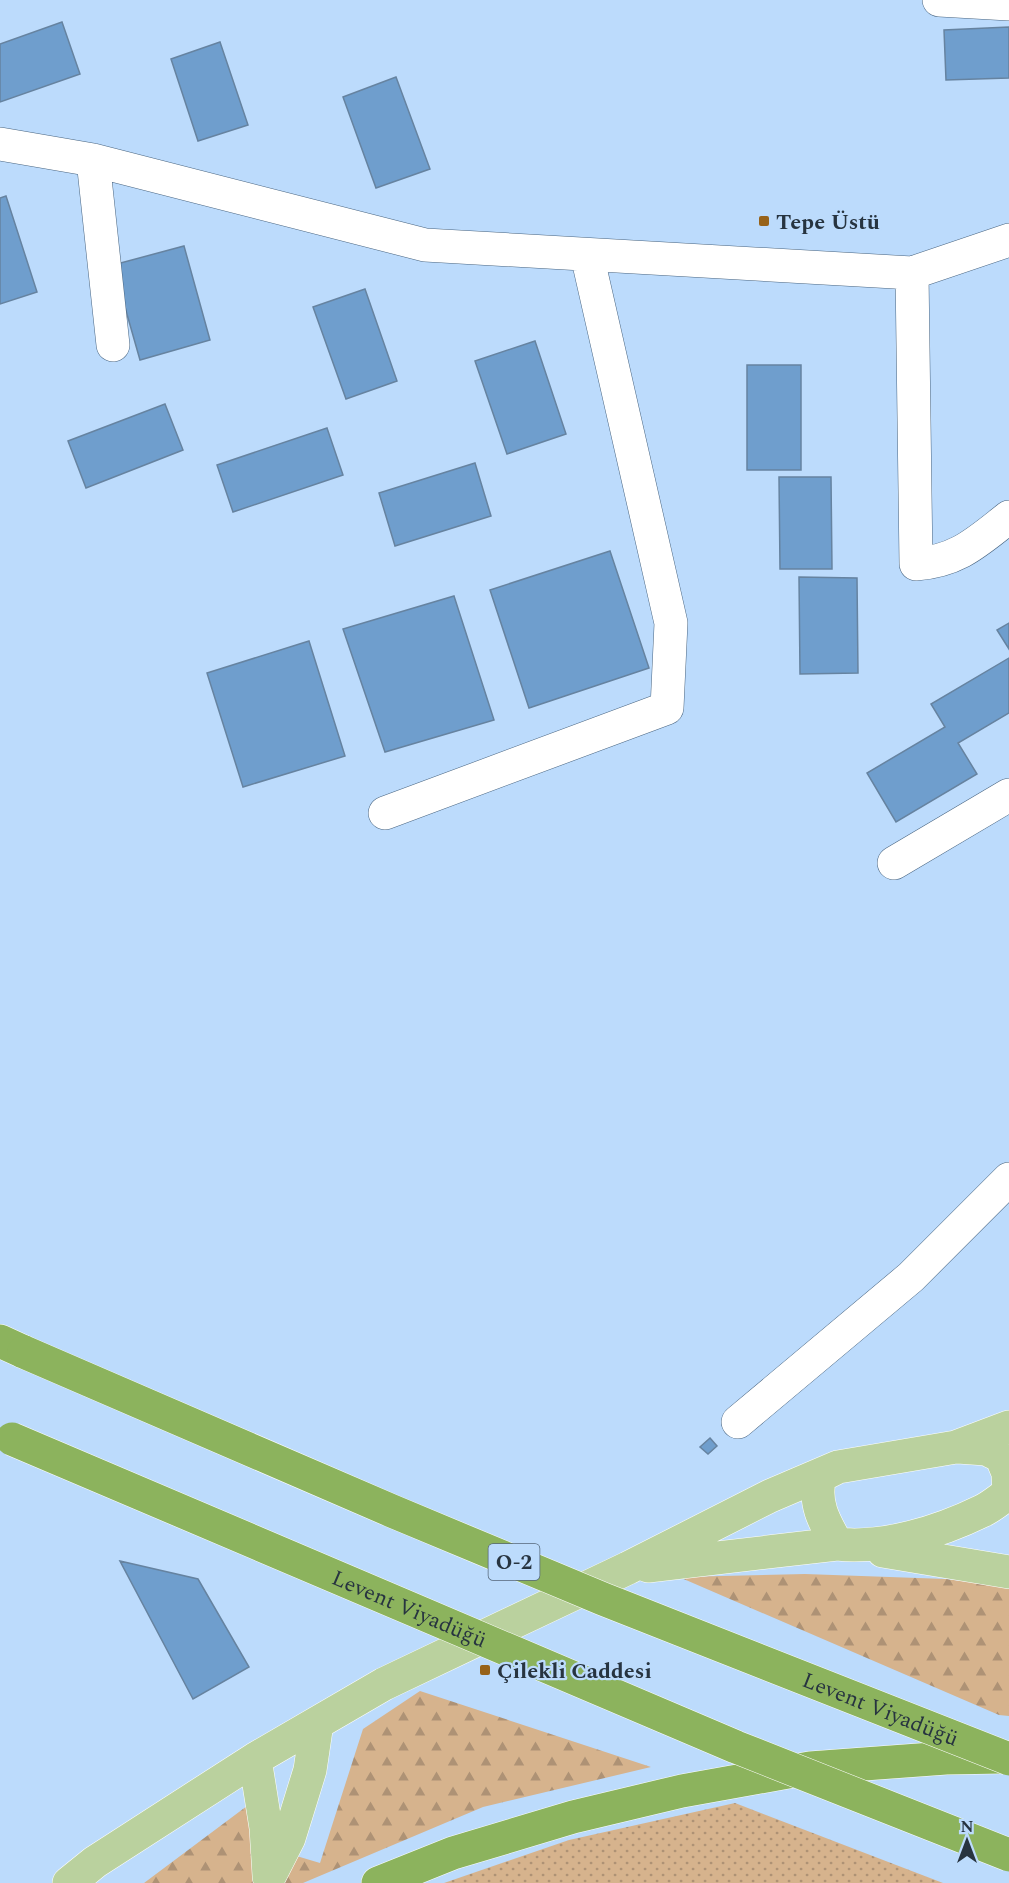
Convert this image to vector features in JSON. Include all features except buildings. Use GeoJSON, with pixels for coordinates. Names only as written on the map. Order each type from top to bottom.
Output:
{"type":"FeatureCollection","features":[{"type":"Feature","properties":{"kind":"highway","name":"Levent Viyadüğü"},"geometry":{"type":"LineString","coordinates":[[12,1346],[359,1497],[603,1599],[1009,1758]]}},
{"type":"Feature","properties":{"kind":"highway","name":"Levent Viyadüğü"},"geometry":{"type":"LineString","coordinates":[[6,1437],[736,1747],[1009,1855]]}},
{"type":"Feature","properties":{"kind":"highway"},"geometry":{"type":"LineString","coordinates":[[378,1883],[453,1853],[573,1817],[682,1791],[810,1768],[945,1758],[1009,1758]]}},
{"type":"Feature","properties":{"kind":"main road"},"geometry":{"type":"LineString","coordinates":[[69,1883],[95,1862],[255,1759],[384,1684],[628,1568],[770,1496],[838,1467],[956,1447],[1009,1427]]}},
{"type":"Feature","properties":{"kind":"main road"},"geometry":{"type":"LineString","coordinates":[[628,1568],[921,1535],[983,1511],[1009,1493],[1008,1473],[1001,1456],[986,1449],[956,1447]]}},
{"type":"Feature","properties":{"kind":"main road"},"geometry":{"type":"LineString","coordinates":[[838,1467],[820,1476],[817,1488],[819,1511],[823,1521],[847,1545],[1009,1572]]}},
{"type":"Feature","properties":{"kind":"main road"},"geometry":{"type":"LineString","coordinates":[[255,1759],[266,1828],[269,1877],[289,1838],[310,1770],[317,1723]]}},
{"type":"Feature","properties":{"kind":"street"},"geometry":{"type":"LineString","coordinates":[[939,0],[1009,4]]}},
{"type":"Feature","properties":{"kind":"street"},"geometry":{"type":"LineString","coordinates":[[0,144],[93,160],[425,245],[912,273],[1009,240]]}},
{"type":"Feature","properties":{"kind":"street"},"geometry":{"type":"LineString","coordinates":[[93,160],[113,345]]}},
{"type":"Feature","properties":{"kind":"street"},"geometry":{"type":"LineString","coordinates":[[385,813],[667,708],[671,623],[587,255]]}},
{"type":"Feature","properties":{"kind":"street"},"geometry":{"type":"LineString","coordinates":[[912,273],[916,564],[934,563],[962,552],[1009,517]]}},
{"type":"Feature","properties":{"kind":"street"},"geometry":{"type":"LineString","coordinates":[[894,864],[1009,795]]}},
{"type":"Feature","properties":{"kind":"street"},"geometry":{"type":"LineString","coordinates":[[738,1422],[911,1276],[1009,1179]]}},
{"type":"Feature","properties":{"kind":"green space"},"geometry":{"type":"Polygon","coordinates":[[[805,1574],[946,1579],[1009,1587],[1009,1716],[999,1715],[679,1577],[805,1574]]]}},
{"type":"Feature","properties":{"kind":"green space"},"geometry":{"type":"Polygon","coordinates":[[[420,1691],[651,1767],[483,1807],[303,1883],[144,1883],[251,1803],[263,1846],[320,1863],[363,1729],[420,1691]]]}},
{"type":"Feature","properties":{"kind":"green space"},"geometry":{"type":"Polygon","coordinates":[[[735,1803],[943,1883],[444,1883],[569,1840],[735,1803]]]}},
{"type":"Feature","properties":{"kind":"place","name":"Tepe Üstü"},"geometry":{"type":"Point","coordinates":[764,221]}},
{"type":"Feature","properties":{"kind":"place","name":"Çilekli Caddesi"},"geometry":{"type":"Point","coordinates":[485,1670]}}]}
